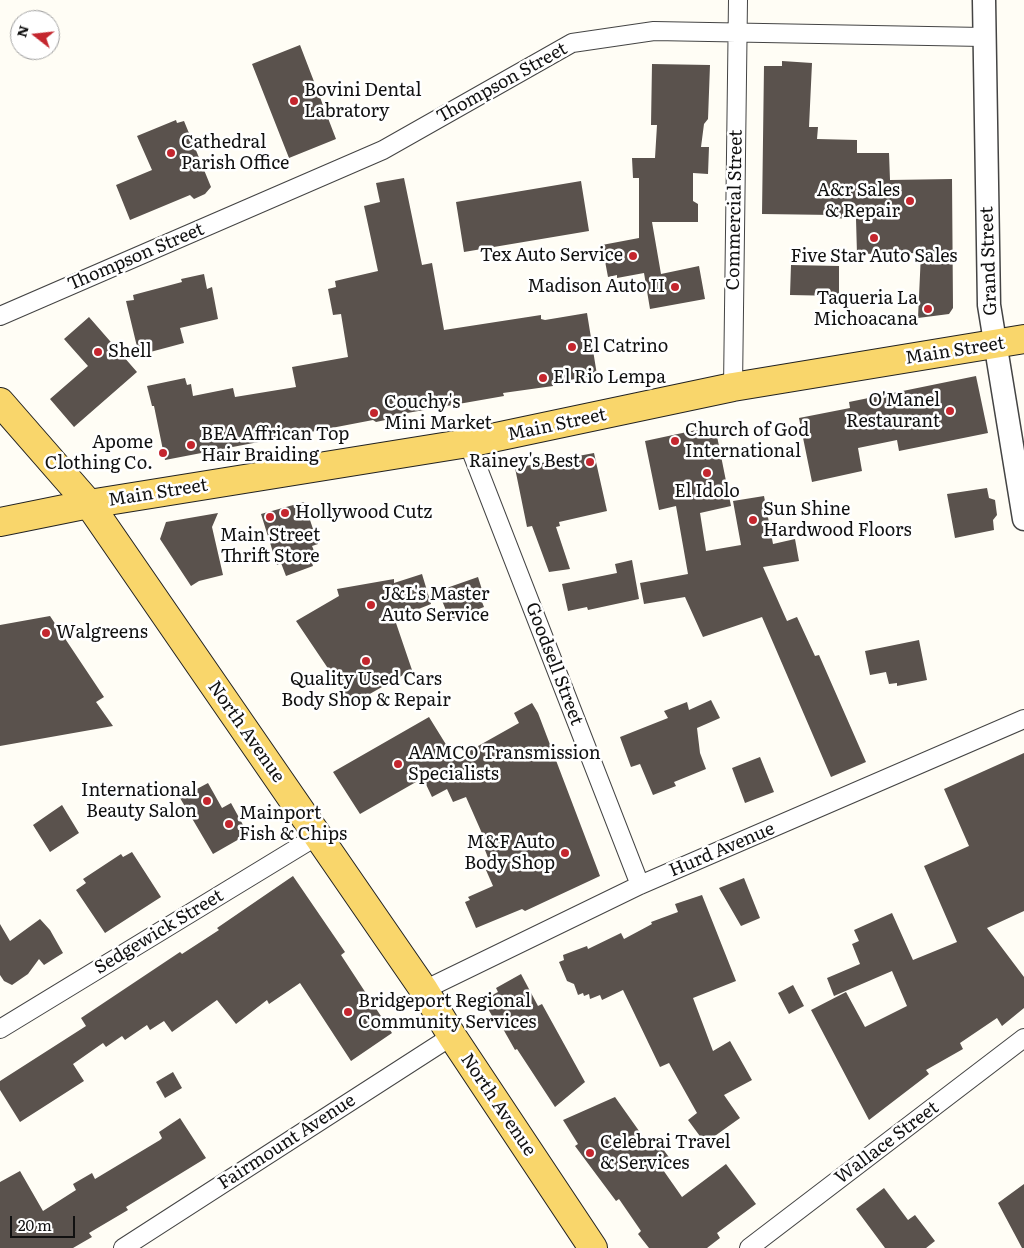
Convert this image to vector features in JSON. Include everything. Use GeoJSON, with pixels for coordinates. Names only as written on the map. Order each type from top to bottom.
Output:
{"type":"FeatureCollection","features":[{"type":"Feature","properties":{"kind":"main road","name":"Main Street"},"geometry":{"type":"LineString","coordinates":[[0,522],[89,504],[468,443],[732,387],[1024,339]]}},
{"type":"Feature","properties":{"kind":"main road","name":"North Avenue"},"geometry":{"type":"LineString","coordinates":[[0,402],[89,504],[424,990],[452,1036],[593,1248]]}},
{"type":"Feature","properties":{"kind":"street","name":"Commercial Street"},"geometry":{"type":"LineString","coordinates":[[732,387],[738,0]]}},
{"type":"Feature","properties":{"kind":"street","name":"Grand Street"},"geometry":{"type":"LineString","coordinates":[[984,0],[989,305],[1024,519]]}},
{"type":"Feature","properties":{"kind":"street","name":"Thompson Street"},"geometry":{"type":"LineString","coordinates":[[0,316],[383,150],[572,43],[654,31],[984,37]]}},
{"type":"Feature","properties":{"kind":"street","name":"Goodsell Street"},"geometry":{"type":"LineString","coordinates":[[468,443],[640,885]]}},
{"type":"Feature","properties":{"kind":"street","name":"Hurd Avenue"},"geometry":{"type":"LineString","coordinates":[[424,990],[640,885],[1024,719]]}},
{"type":"Feature","properties":{"kind":"street","name":"Sedgewick Street"},"geometry":{"type":"LineString","coordinates":[[0,1028],[317,836]]}},
{"type":"Feature","properties":{"kind":"street","name":"Fairmount Avenue"},"geometry":{"type":"LineString","coordinates":[[123,1248],[452,1036]]}},
{"type":"Feature","properties":{"kind":"street","name":"Wallace Street"},"geometry":{"type":"LineString","coordinates":[[749,1248],[1024,1038]]}},
{"type":"Feature","properties":{"kind":"building","name":"Bovini Dental Labratory"},"geometry":{"type":"Polygon","coordinates":[[[300,45],[336,139],[289,158],[252,64],[300,45]]]}},
{"type":"Feature","properties":{"kind":"building"},"geometry":{"type":"Polygon","coordinates":[[[782,61],[812,63],[809,127],[818,127],[817,139],[857,140],[857,153],[889,153],[890,180],[952,179],[953,308],[949,314],[918,318],[921,253],[857,254],[856,219],[832,218],[833,215],[762,214],[764,66],[782,66],[782,61]]]}},
{"type":"Feature","properties":{"kind":"building"},"geometry":{"type":"Polygon","coordinates":[[[652,64],[710,65],[708,119],[704,124],[701,147],[709,147],[708,174],[693,173],[693,201],[698,204],[698,222],[652,222],[661,274],[699,266],[705,299],[650,309],[644,273],[617,278],[617,275],[608,277],[602,245],[639,238],[639,178],[633,178],[632,158],[655,158],[657,125],[651,125],[652,64]]]}},
{"type":"Feature","properties":{"kind":"building","name":"Cathedral Parish Office"},"geometry":{"type":"Polygon","coordinates":[[[176,120],[177,123],[184,121],[211,187],[205,194],[194,199],[190,195],[130,220],[116,185],[152,170],[137,136],[176,120]]]}},
{"type":"Feature","properties":{"kind":"building"},"geometry":{"type":"Polygon","coordinates":[[[404,178],[422,265],[432,263],[444,330],[541,315],[541,319],[545,320],[587,313],[597,375],[553,383],[553,386],[503,393],[504,396],[390,416],[390,419],[376,422],[373,420],[165,460],[154,406],[152,406],[147,386],[185,378],[187,385],[191,384],[193,396],[233,388],[235,397],[296,387],[292,367],[348,357],[341,314],[333,315],[328,289],[336,287],[335,281],[378,271],[364,206],[380,202],[376,183],[404,178]]]}},
{"type":"Feature","properties":{"kind":"building"},"geometry":{"type":"Polygon","coordinates":[[[581,181],[589,231],[464,252],[456,202],[581,181]]]}},
{"type":"Feature","properties":{"kind":"building"},"geometry":{"type":"Polygon","coordinates":[[[791,265],[839,266],[839,296],[790,295],[791,265]]]}},
{"type":"Feature","properties":{"kind":"building"},"geometry":{"type":"Polygon","coordinates":[[[204,274],[207,289],[212,287],[218,319],[180,328],[184,343],[139,355],[126,301],[134,300],[133,295],[182,282],[181,279],[204,274]]]}},
{"type":"Feature","properties":{"kind":"building"},"geometry":{"type":"Polygon","coordinates":[[[89,317],[137,372],[74,427],[50,399],[88,366],[64,339],[89,317]]]}},
{"type":"Feature","properties":{"kind":"building"},"geometry":{"type":"Polygon","coordinates":[[[976,376],[988,433],[899,451],[897,440],[858,448],[862,471],[812,482],[799,418],[850,408],[849,402],[976,376]]]}},
{"type":"Feature","properties":{"kind":"building"},"geometry":{"type":"Polygon","coordinates":[[[715,426],[731,506],[700,513],[706,551],[741,545],[733,501],[764,496],[773,544],[795,539],[799,561],[763,567],[787,621],[797,617],[815,656],[819,655],[866,762],[831,777],[762,617],[703,637],[685,597],[644,604],[640,583],[688,574],[676,506],[659,510],[645,441],[715,426]]]}},
{"type":"Feature","properties":{"kind":"building"},"geometry":{"type":"Polygon","coordinates":[[[594,453],[607,511],[559,522],[560,526],[556,527],[570,569],[549,572],[532,526],[527,527],[515,468],[594,453]]]}},
{"type":"Feature","properties":{"kind":"building"},"geometry":{"type":"Polygon","coordinates":[[[987,488],[989,498],[995,500],[997,515],[993,520],[994,530],[955,538],[947,494],[987,488]]]}},
{"type":"Feature","properties":{"kind":"building"},"geometry":{"type":"Polygon","coordinates":[[[304,502],[318,544],[312,546],[318,560],[312,563],[313,566],[286,576],[281,563],[277,565],[261,514],[304,502]]]}},
{"type":"Feature","properties":{"kind":"building"},"geometry":{"type":"Polygon","coordinates":[[[218,513],[212,527],[223,575],[199,581],[191,586],[160,539],[166,522],[218,513]]]}},
{"type":"Feature","properties":{"kind":"building"},"geometry":{"type":"Polygon","coordinates":[[[632,560],[639,599],[588,610],[587,607],[568,611],[562,584],[617,573],[615,564],[632,560]]]}},
{"type":"Feature","properties":{"kind":"building"},"geometry":{"type":"Polygon","coordinates":[[[422,574],[431,604],[401,616],[402,620],[396,623],[412,670],[352,704],[296,621],[339,596],[337,589],[394,579],[394,583],[422,574]]]}},
{"type":"Feature","properties":{"kind":"building"},"geometry":{"type":"Polygon","coordinates":[[[478,577],[484,596],[480,597],[484,607],[450,620],[438,591],[478,577]]]}},
{"type":"Feature","properties":{"kind":"building"},"geometry":{"type":"Polygon","coordinates":[[[50,616],[104,697],[96,702],[113,726],[0,746],[0,625],[50,616]]]}},
{"type":"Feature","properties":{"kind":"building"},"geometry":{"type":"Polygon","coordinates":[[[919,640],[927,680],[897,686],[897,683],[889,684],[886,672],[870,675],[865,651],[919,640]]]}},
{"type":"Feature","properties":{"kind":"building"},"geometry":{"type":"Polygon","coordinates":[[[711,700],[720,718],[697,728],[700,753],[706,769],[674,782],[676,786],[653,795],[640,764],[631,767],[620,737],[668,718],[664,711],[687,702],[689,710],[711,700]]]}},
{"type":"Feature","properties":{"kind":"building"},"geometry":{"type":"Polygon","coordinates":[[[532,703],[538,713],[600,876],[525,911],[522,909],[476,928],[465,902],[470,900],[468,897],[493,886],[486,870],[492,868],[485,850],[488,847],[466,797],[453,802],[447,789],[432,797],[423,778],[360,814],[333,772],[429,717],[455,759],[519,723],[514,713],[532,703]]]}},
{"type":"Feature","properties":{"kind":"building"},"geometry":{"type":"Polygon","coordinates":[[[1024,753],[1024,911],[987,928],[1024,977],[1024,1008],[1002,1026],[997,1018],[960,1043],[963,1049],[926,1070],[929,1074],[869,1120],[811,1010],[846,992],[865,1027],[907,1006],[892,971],[834,996],[827,978],[860,964],[852,944],[859,941],[854,930],[892,913],[913,960],[957,942],[924,866],[969,846],[944,789],[1024,753]]]}},
{"type":"Feature","properties":{"kind":"building"},"geometry":{"type":"Polygon","coordinates":[[[760,757],[774,792],[745,803],[732,768],[760,757]]]}},
{"type":"Feature","properties":{"kind":"building"},"geometry":{"type":"Polygon","coordinates":[[[208,783],[222,808],[231,803],[248,834],[213,854],[180,798],[208,783]]]}},
{"type":"Feature","properties":{"kind":"building"},"geometry":{"type":"Polygon","coordinates":[[[62,805],[79,833],[50,852],[33,825],[62,805]]]}},
{"type":"Feature","properties":{"kind":"building"},"geometry":{"type":"Polygon","coordinates":[[[132,852],[161,897],[105,933],[76,890],[86,883],[83,879],[121,854],[123,857],[132,852]]]}},
{"type":"Feature","properties":{"kind":"building"},"geometry":{"type":"Polygon","coordinates":[[[293,876],[345,952],[341,955],[392,1033],[351,1061],[300,983],[269,1004],[267,1000],[236,1024],[217,1000],[172,1032],[164,1021],[150,1030],[147,1025],[125,1040],[122,1036],[106,1047],[103,1043],[73,1064],[84,1081],[20,1122],[0,1090],[0,1081],[86,1026],[81,1018],[180,952],[182,954],[219,930],[217,928],[293,876]]]}},
{"type":"Feature","properties":{"kind":"building"},"geometry":{"type":"Polygon","coordinates":[[[744,878],[760,918],[741,926],[719,888],[744,878]]]}},
{"type":"Feature","properties":{"kind":"building"},"geometry":{"type":"Polygon","coordinates":[[[702,895],[736,981],[693,998],[713,1051],[730,1041],[752,1080],[724,1095],[740,1118],[705,1143],[688,1120],[697,1113],[669,1063],[660,1067],[623,990],[602,1000],[600,995],[590,999],[589,994],[584,996],[583,993],[578,995],[574,984],[567,981],[559,962],[564,960],[563,955],[587,946],[588,949],[621,933],[624,939],[652,924],[651,922],[678,912],[675,904],[702,895]]]}},
{"type":"Feature","properties":{"kind":"building"},"geometry":{"type":"Polygon","coordinates":[[[40,919],[50,930],[63,953],[44,965],[39,959],[28,974],[12,985],[4,981],[0,975],[0,924],[10,941],[40,919]]]}},
{"type":"Feature","properties":{"kind":"building"},"geometry":{"type":"Polygon","coordinates":[[[521,974],[538,1006],[542,1004],[585,1082],[555,1107],[517,1049],[515,1050],[498,1020],[495,1021],[483,1000],[498,992],[496,988],[521,974]]]}},
{"type":"Feature","properties":{"kind":"building"},"geometry":{"type":"Polygon","coordinates":[[[793,985],[804,1006],[789,1014],[778,993],[793,985]]]}},
{"type":"Feature","properties":{"kind":"building"},"geometry":{"type":"Polygon","coordinates":[[[173,1072],[182,1088],[165,1098],[156,1082],[173,1072]]]}},
{"type":"Feature","properties":{"kind":"building"},"geometry":{"type":"Polygon","coordinates":[[[615,1097],[649,1145],[654,1150],[660,1145],[671,1160],[661,1167],[682,1197],[726,1164],[756,1204],[717,1233],[720,1238],[707,1248],[649,1248],[638,1234],[641,1231],[619,1199],[616,1201],[575,1146],[578,1144],[563,1120],[615,1097]]]}},
{"type":"Feature","properties":{"kind":"building"},"geometry":{"type":"Polygon","coordinates":[[[180,1118],[206,1158],[126,1207],[128,1210],[89,1233],[92,1237],[73,1248],[0,1248],[0,1182],[20,1171],[43,1211],[76,1190],[73,1184],[92,1173],[95,1179],[160,1140],[162,1138],[159,1132],[180,1118]]]}},
{"type":"Feature","properties":{"kind":"building"},"geometry":{"type":"Polygon","coordinates":[[[1024,1184],[1024,1248],[1022,1248],[998,1203],[1024,1184]]]}},
{"type":"Feature","properties":{"kind":"building"},"geometry":{"type":"Polygon","coordinates":[[[884,1188],[908,1220],[915,1215],[935,1241],[926,1248],[885,1248],[856,1209],[884,1188]]]}},
{"type":"Feature","properties":{"kind":"place","name":"Bovini Dental Labratory"},"geometry":{"type":"Point","coordinates":[294,101]}},
{"type":"Feature","properties":{"kind":"place","name":"Cathedral Parish Office"},"geometry":{"type":"Point","coordinates":[171,153]}},
{"type":"Feature","properties":{"kind":"place","name":"A&r Sales & Repair"},"geometry":{"type":"Point","coordinates":[910,201]}},
{"type":"Feature","properties":{"kind":"place","name":"Five Star Auto Sales"},"geometry":{"type":"Point","coordinates":[874,238]}},
{"type":"Feature","properties":{"kind":"place","name":"Tex Auto Service"},"geometry":{"type":"Point","coordinates":[633,256]}},
{"type":"Feature","properties":{"kind":"place","name":"Madison Auto II"},"geometry":{"type":"Point","coordinates":[675,287]}},
{"type":"Feature","properties":{"kind":"place","name":"Taqueria La Michoacana"},"geometry":{"type":"Point","coordinates":[928,309]}},
{"type":"Feature","properties":{"kind":"place","name":"El Catrino"},"geometry":{"type":"Point","coordinates":[572,347]}},
{"type":"Feature","properties":{"kind":"place","name":"Shell"},"geometry":{"type":"Point","coordinates":[98,352]}},
{"type":"Feature","properties":{"kind":"place","name":"El Rio Lempa"},"geometry":{"type":"Point","coordinates":[543,378]}},
{"type":"Feature","properties":{"kind":"place","name":"O'Manel Restaurant"},"geometry":{"type":"Point","coordinates":[950,411]}},
{"type":"Feature","properties":{"kind":"place","name":"Couchy's Mini Market"},"geometry":{"type":"Point","coordinates":[374,413]}},
{"type":"Feature","properties":{"kind":"place","name":"Church of God International"},"geometry":{"type":"Point","coordinates":[675,441]}},
{"type":"Feature","properties":{"kind":"place","name":"BEA Affrican Top Hair Braiding"},"geometry":{"type":"Point","coordinates":[191,445]}},
{"type":"Feature","properties":{"kind":"place","name":"Apome Clothing Co."},"geometry":{"type":"Point","coordinates":[163,453]}},
{"type":"Feature","properties":{"kind":"place","name":"Rainey's Best"},"geometry":{"type":"Point","coordinates":[590,462]}},
{"type":"Feature","properties":{"kind":"place","name":"El Idolo"},"geometry":{"type":"Point","coordinates":[707,473]}},
{"type":"Feature","properties":{"kind":"place","name":"Hollywood Cutz"},"geometry":{"type":"Point","coordinates":[285,513]}},
{"type":"Feature","properties":{"kind":"place","name":"Main Street Thrift Store"},"geometry":{"type":"Point","coordinates":[270,517]}},
{"type":"Feature","properties":{"kind":"place","name":"Sun Shine Hardwood Floors"},"geometry":{"type":"Point","coordinates":[753,520]}},
{"type":"Feature","properties":{"kind":"place","name":"J&L's Master Auto Service"},"geometry":{"type":"Point","coordinates":[371,605]}},
{"type":"Feature","properties":{"kind":"place","name":"Walgreens"},"geometry":{"type":"Point","coordinates":[46,633]}},
{"type":"Feature","properties":{"kind":"place","name":"Quality Used Cars Body Shop & Repair"},"geometry":{"type":"Point","coordinates":[366,661]}},
{"type":"Feature","properties":{"kind":"place","name":"AAMCO Transmission Specialists"},"geometry":{"type":"Point","coordinates":[398,764]}},
{"type":"Feature","properties":{"kind":"place","name":"International Beauty Salon"},"geometry":{"type":"Point","coordinates":[207,801]}},
{"type":"Feature","properties":{"kind":"place","name":"Mainport Fish & Chips"},"geometry":{"type":"Point","coordinates":[229,824]}},
{"type":"Feature","properties":{"kind":"place","name":"M&F Auto Body Shop"},"geometry":{"type":"Point","coordinates":[565,853]}},
{"type":"Feature","properties":{"kind":"place","name":"Bridgeport Regional Community Services"},"geometry":{"type":"Point","coordinates":[348,1012]}},
{"type":"Feature","properties":{"kind":"place","name":"Celebrai Travel & Services"},"geometry":{"type":"Point","coordinates":[590,1153]}}]}
